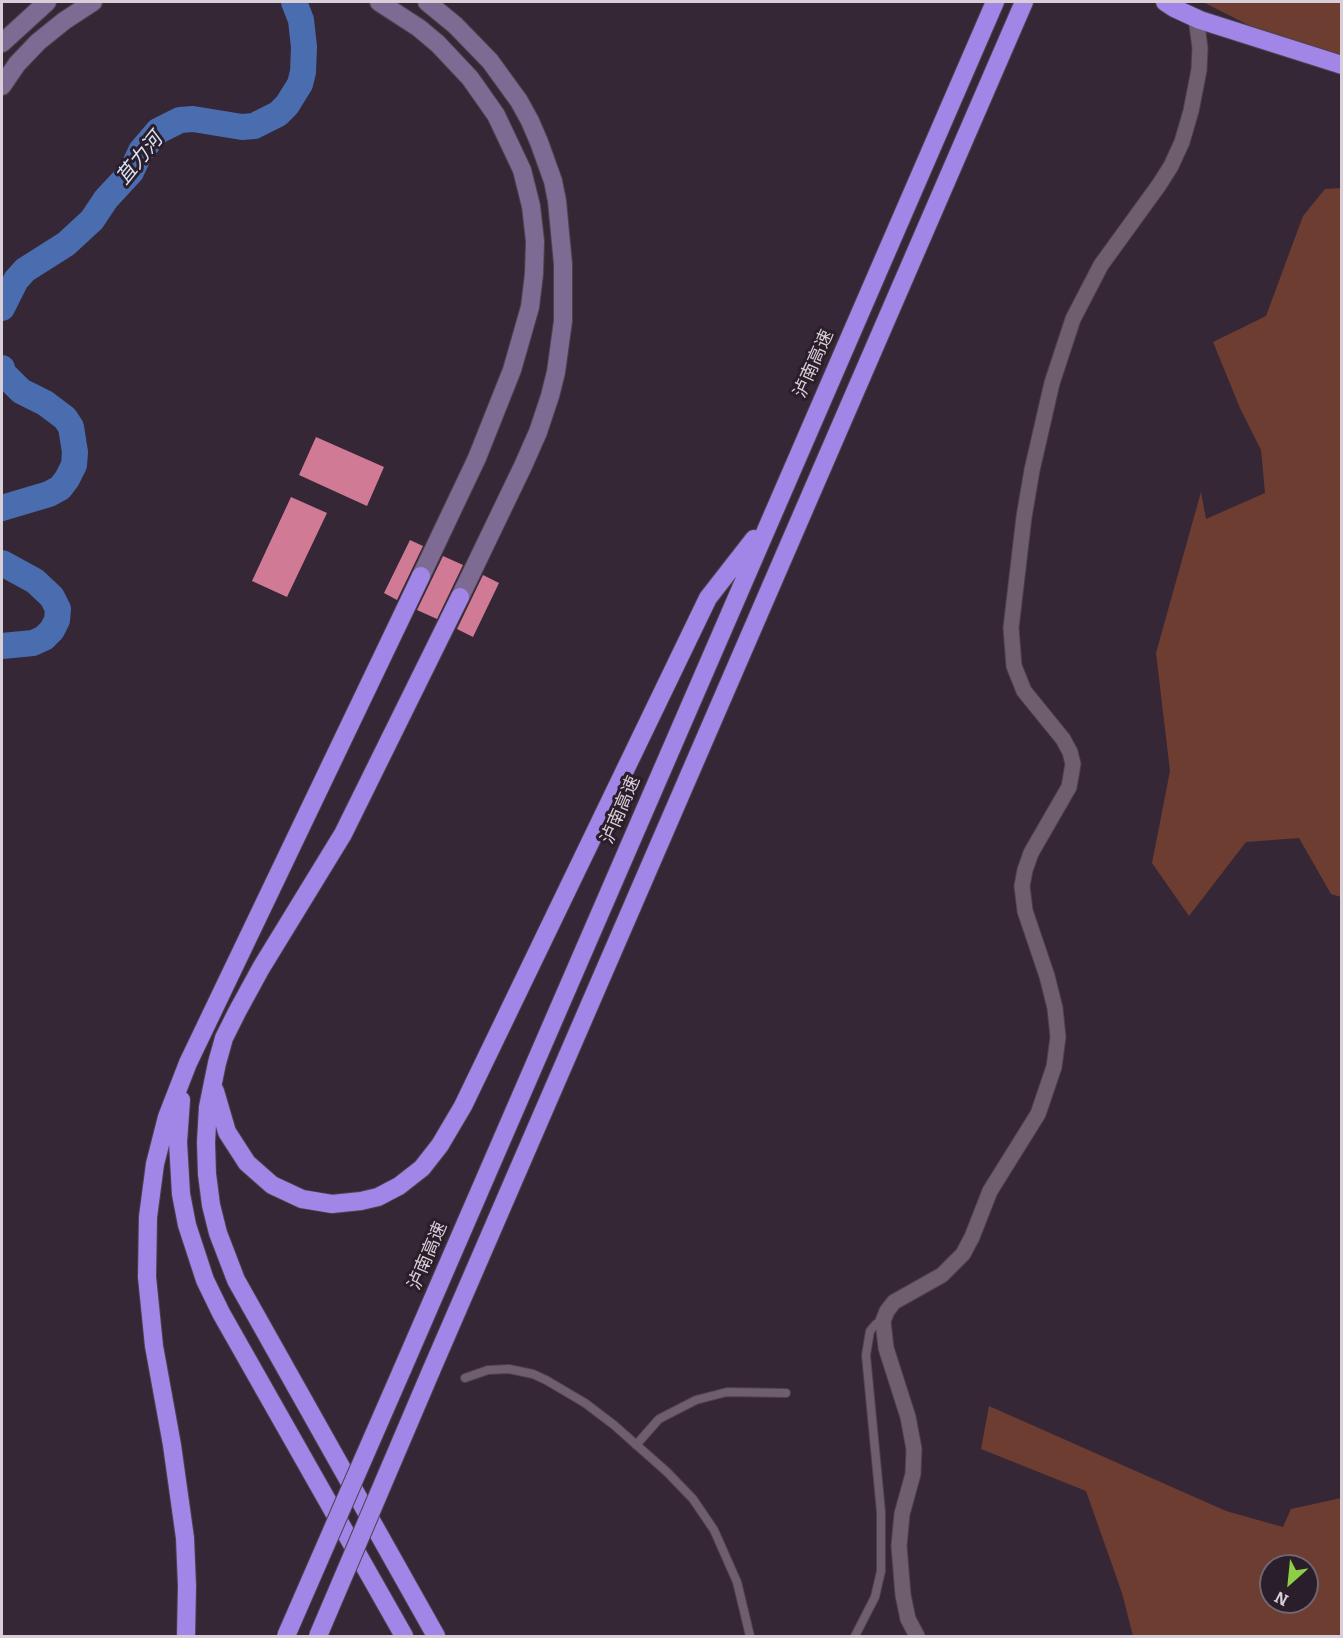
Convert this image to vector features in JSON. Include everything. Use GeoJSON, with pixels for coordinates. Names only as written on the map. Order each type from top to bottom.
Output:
{"type":"FeatureCollection","features":[{"type":"Feature","properties":{"kind":"highway","name":"泸南高速"},"geometry":{"type":"LineString","coordinates":[[286,1636],[995,2]]}},
{"type":"Feature","properties":{"kind":"highway"},"geometry":{"type":"LineString","coordinates":[[318,1636],[1024,2]]}},
{"type":"Feature","properties":{"kind":"highway"},"geometry":{"type":"LineString","coordinates":[[1165,2],[1197,18],[1341,65]]}},
{"type":"Feature","properties":{"kind":"highway"},"geometry":{"type":"LineString","coordinates":[[216,1068],[214,1083],[218,1106],[232,1143],[254,1171],[282,1190],[312,1202],[352,1203],[385,1194],[422,1168],[440,1145],[463,1106],[708,598],[770,518]]}},
{"type":"Feature","properties":{"kind":"highway"},"geometry":{"type":"LineString","coordinates":[[186,1636],[185,1538],[180,1492],[151,1322],[147,1277],[147,1236],[152,1181],[158,1153],[167,1117],[188,1063],[421,576]]}},
{"type":"Feature","properties":{"kind":"highway"},"geometry":{"type":"LineString","coordinates":[[436,1636],[246,1300],[227,1258],[212,1205],[206,1159],[208,1107],[222,1045],[261,968],[343,834],[460,597]]}},
{"type":"Feature","properties":{"kind":"highway"},"geometry":{"type":"LineString","coordinates":[[188,1063],[178,1123],[178,1160],[187,1226],[199,1263],[222,1313],[404,1636]]}},
{"type":"Feature","properties":{"kind":"main road"},"geometry":{"type":"LineString","coordinates":[[2,43],[47,2]]}},
{"type":"Feature","properties":{"kind":"main road"},"geometry":{"type":"LineString","coordinates":[[2,86],[17,64],[52,30],[93,2]]}},
{"type":"Feature","properties":{"kind":"main road"},"geometry":{"type":"LineString","coordinates":[[380,2],[419,28],[438,44],[484,96],[515,152],[531,206],[535,241],[530,307],[512,370],[477,458],[421,576]]}},
{"type":"Feature","properties":{"kind":"main road"},"geometry":{"type":"LineString","coordinates":[[426,2],[473,43],[519,101],[539,142],[553,182],[563,264],[564,293],[560,347],[554,380],[538,432],[460,597]]}},
{"type":"Feature","properties":{"kind":"street"},"geometry":{"type":"LineString","coordinates":[[917,1636],[908,1619],[903,1595],[899,1546],[902,1514],[913,1474],[914,1449],[908,1417],[886,1348],[883,1321],[894,1302],[942,1275],[954,1266],[963,1254],[972,1238],[990,1191],[1038,1114],[1054,1067],[1058,1037],[1055,1008],[1047,976],[1025,911],[1022,886],[1031,853],[1069,787],[1073,764],[1063,739],[1024,691],[1014,666],[1011,628],[1024,517],[1036,450],[1052,383],[1073,319],[1101,265],[1159,185],[1182,142],[1199,70],[1197,18]]}},
{"type":"Feature","properties":{"kind":"lane"},"geometry":{"type":"LineString","coordinates":[[855,1636],[874,1597],[881,1571],[882,1512],[866,1355],[870,1331],[876,1324],[883,1321]]}},
{"type":"Feature","properties":{"kind":"lane"},"geometry":{"type":"LineString","coordinates":[[465,1378],[498,1369],[533,1374],[556,1384],[614,1425],[682,1487],[705,1514],[730,1562],[744,1606],[750,1636]]}},
{"type":"Feature","properties":{"kind":"lane"},"geometry":{"type":"LineString","coordinates":[[636,1445],[659,1419],[696,1400],[727,1392],[786,1393]]}},
{"type":"Feature","properties":{"kind":"shaded area"},"geometry":{"type":"Polygon","coordinates":[[[1203,2],[1341,2],[1341,59],[1264,33],[1203,2]]]}},
{"type":"Feature","properties":{"kind":"shaded area"},"geometry":{"type":"Polygon","coordinates":[[[1341,188],[1341,897],[1331,894],[1299,838],[1246,842],[1189,916],[1152,863],[1170,771],[1156,653],[1201,492],[1206,519],[1265,493],[1261,450],[1240,408],[1213,342],[1266,316],[1303,216],[1325,189],[1341,188]]]}},
{"type":"Feature","properties":{"kind":"shaded area"},"geometry":{"type":"Polygon","coordinates":[[[989,1406],[1226,1511],[1283,1527],[1291,1509],[1341,1498],[1341,1636],[1133,1636],[1122,1593],[1086,1491],[981,1449],[989,1406]]]}},
{"type":"Feature","properties":{"kind":"building"},"geometry":{"type":"Polygon","coordinates":[[[316,437],[384,467],[367,506],[299,475],[316,437]]]}},
{"type":"Feature","properties":{"kind":"building"},"geometry":{"type":"Polygon","coordinates":[[[291,497],[327,513],[287,597],[252,581],[291,497]]]}},
{"type":"Feature","properties":{"kind":"building"},"geometry":{"type":"Polygon","coordinates":[[[410,540],[423,546],[397,600],[384,593],[410,540]]]}},
{"type":"Feature","properties":{"kind":"building"},"geometry":{"type":"Polygon","coordinates":[[[443,556],[463,565],[437,619],[417,610],[443,556]]]}},
{"type":"Feature","properties":{"kind":"building"},"geometry":{"type":"Polygon","coordinates":[[[483,575],[499,583],[473,637],[457,629],[483,575]]]}},
{"type":"Feature","properties":{"kind":"waterway","name":"苴力河"},"geometry":{"type":"LineString","coordinates":[[2,308],[16,280],[25,270],[66,244],[92,220],[106,199],[131,172],[141,151],[158,131],[180,120],[193,119],[242,127],[254,126],[278,114],[287,105],[300,84],[303,72],[304,47],[301,20],[294,2]]}},
{"type":"Feature","properties":{"kind":"waterway","name":"苴力河"},"geometry":{"type":"LineString","coordinates":[[2,368],[3,373],[21,391],[45,403],[65,418],[71,427],[75,452],[74,465],[60,488],[49,494],[2,508]]}},
{"type":"Feature","properties":{"kind":"waterway","name":"苴力河"},"geometry":{"type":"LineString","coordinates":[[2,563],[35,581],[52,597],[58,609],[57,620],[52,630],[44,638],[33,643],[2,646]]}}]}
